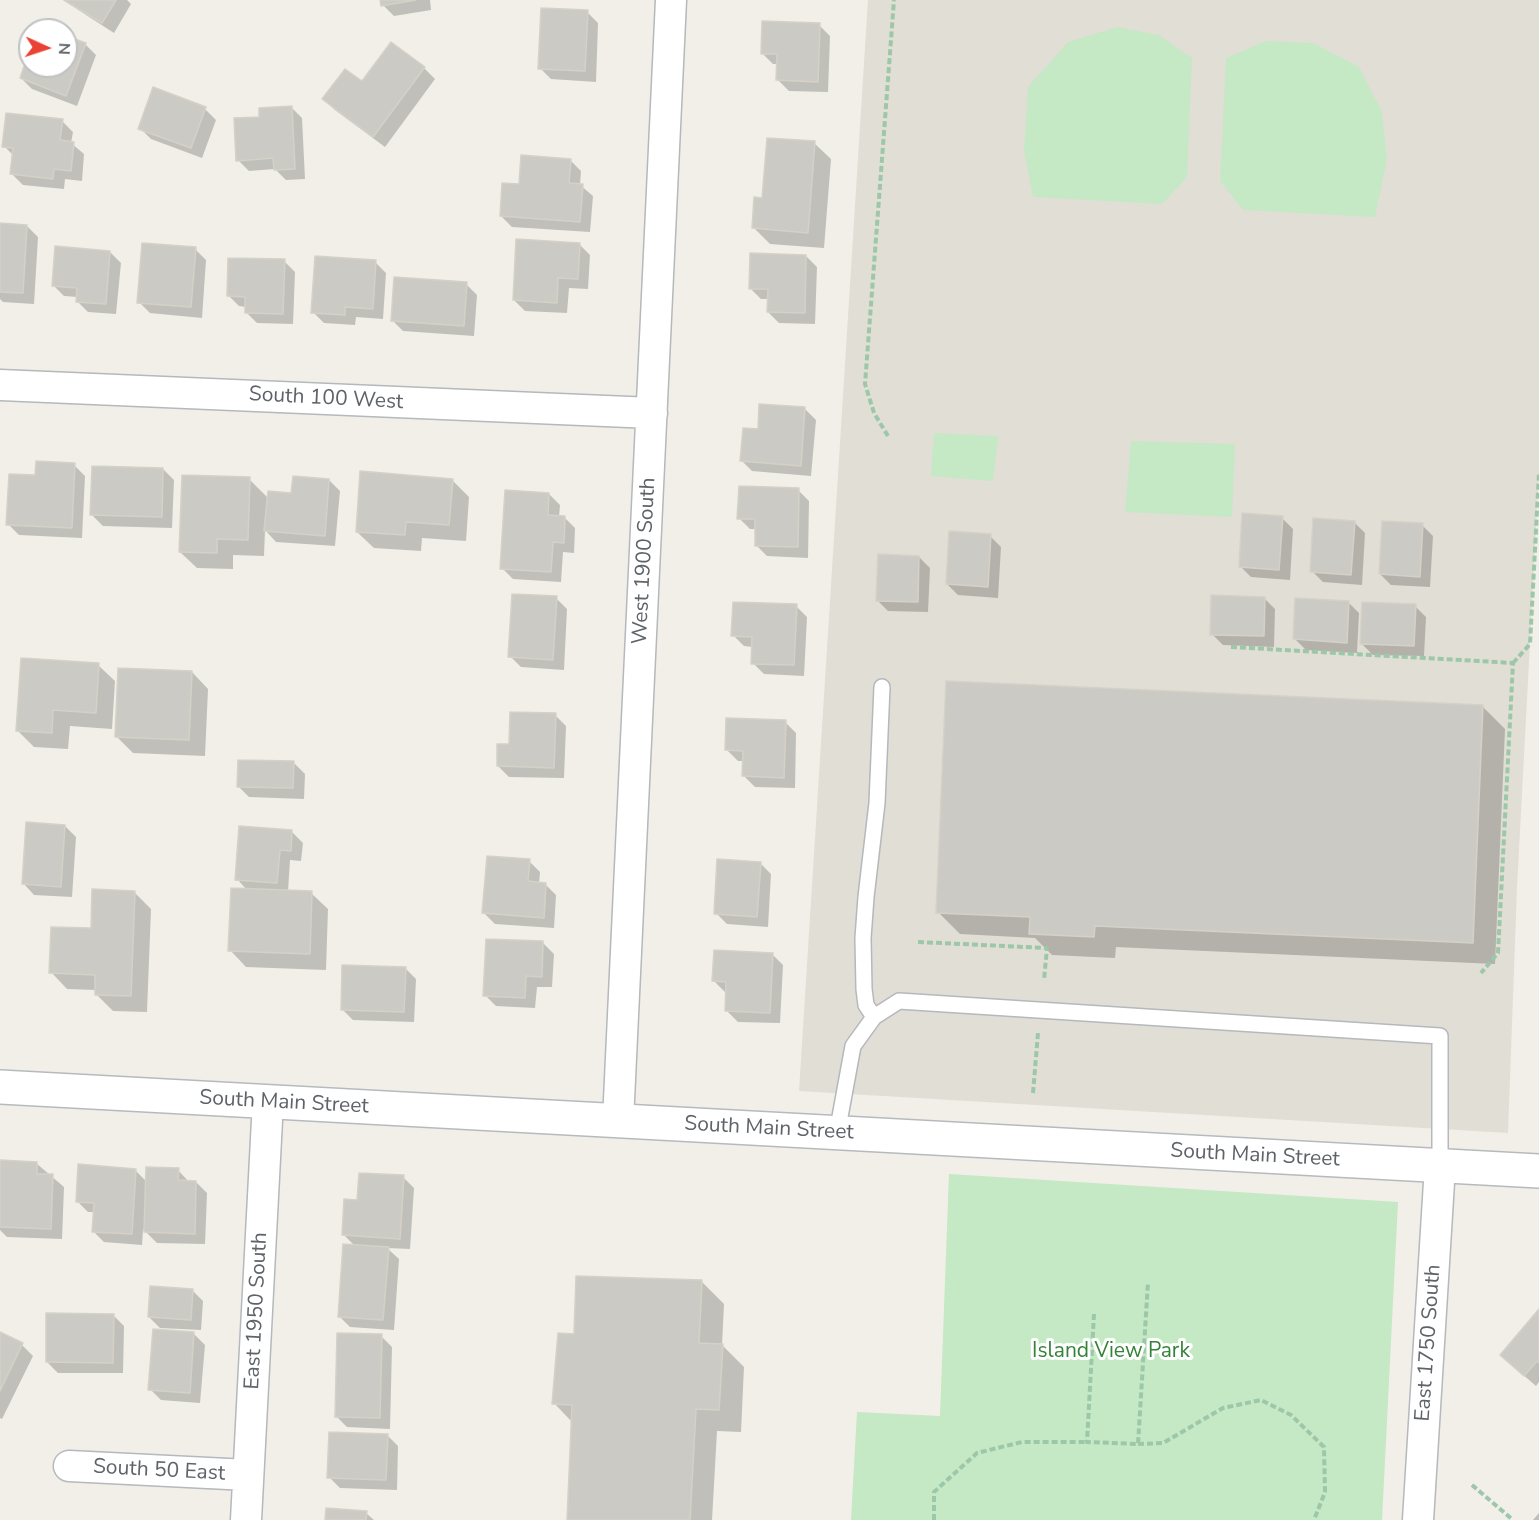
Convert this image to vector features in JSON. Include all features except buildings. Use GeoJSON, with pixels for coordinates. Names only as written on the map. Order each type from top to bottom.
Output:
{"type":"FeatureCollection","features":[{"type":"Feature","properties":{"kind":"street","name":"West 1900 South"},"geometry":{"type":"LineString","coordinates":[[618,1121],[671,0]]}},
{"type":"Feature","properties":{"kind":"street","name":"South 100 West"},"geometry":{"type":"LineString","coordinates":[[0,385],[652,413]]}},
{"type":"Feature","properties":{"kind":"street","name":"South Main Street"},"geometry":{"type":"LineString","coordinates":[[0,1088],[1539,1172]]}},
{"type":"Feature","properties":{"kind":"street","name":"East 1950 South"},"geometry":{"type":"LineString","coordinates":[[246,1520],[268,1101]]}},
{"type":"Feature","properties":{"kind":"street","name":"East 1750 South"},"geometry":{"type":"LineString","coordinates":[[1418,1520],[1440,1166]]}},
{"type":"Feature","properties":{"kind":"street","name":"South 50 East"},"geometry":{"type":"LineString","coordinates":[[69,1466],[248,1475]]}},
{"type":"Feature","properties":{"kind":"lane"},"geometry":{"type":"LineString","coordinates":[[874,1017],[866,1005],[863,938],[877,803],[882,687]]}},
{"type":"Feature","properties":{"kind":"lane"},"geometry":{"type":"LineString","coordinates":[[837,1133],[853,1046],[874,1017],[899,1001],[1440,1036],[1440,1166]]}},
{"type":"Feature","properties":{"kind":"path"},"geometry":{"type":"LineString","coordinates":[[888,436],[874,413],[865,384],[894,0]]}},
{"type":"Feature","properties":{"kind":"path"},"geometry":{"type":"LineString","coordinates":[[1481,972],[1498,953],[1513,663],[1530,644],[1539,473]]}},
{"type":"Feature","properties":{"kind":"path"},"geometry":{"type":"LineString","coordinates":[[1231,647],[1513,663]]}},
{"type":"Feature","properties":{"kind":"path"},"geometry":{"type":"LineString","coordinates":[[918,942],[1047,948],[1044,980]]}},
{"type":"Feature","properties":{"kind":"path"},"geometry":{"type":"LineString","coordinates":[[1033,1093],[1039,1029]]}},
{"type":"Feature","properties":{"kind":"path"},"geometry":{"type":"LineString","coordinates":[[1138,1444],[1148,1282]]}},
{"type":"Feature","properties":{"kind":"path"},"geometry":{"type":"LineString","coordinates":[[1087,1442],[1094,1314]]}},
{"type":"Feature","properties":{"kind":"path"},"geometry":{"type":"LineString","coordinates":[[933,1520],[934,1492],[977,1453],[1022,1442],[1163,1443],[1223,1408],[1261,1400],[1291,1415],[1324,1447],[1325,1492],[1314,1520]]}},
{"type":"Feature","properties":{"kind":"path"},"geometry":{"type":"LineString","coordinates":[[1472,1485],[1513,1520]]}},
{"type":"Feature","properties":{"kind":"shaded area"},"geometry":{"type":"Polygon","coordinates":[[[868,0],[1539,0],[1539,473],[1517,888],[1508,1133],[799,1091],[868,0]]]}},
{"type":"Feature","properties":{"kind":"green space"},"geometry":{"type":"Polygon","coordinates":[[[1117,27],[1159,35],[1192,58],[1187,177],[1162,204],[1033,197],[1024,151],[1028,87],[1068,42],[1117,27]]]}},
{"type":"Feature","properties":{"kind":"green space"},"geometry":{"type":"Polygon","coordinates":[[[1266,41],[1313,43],[1359,67],[1382,112],[1387,159],[1375,217],[1243,210],[1220,181],[1226,58],[1266,41]]]}},
{"type":"Feature","properties":{"kind":"green space"},"geometry":{"type":"Polygon","coordinates":[[[934,433],[998,436],[993,481],[931,476],[934,433]]]}},
{"type":"Feature","properties":{"kind":"green space"},"geometry":{"type":"Polygon","coordinates":[[[1131,441],[1235,444],[1232,517],[1125,512],[1131,441]]]}},
{"type":"Feature","properties":{"kind":"green space","name":"Island View Park"},"geometry":{"type":"Polygon","coordinates":[[[949,1174],[1398,1202],[1382,1520],[851,1520],[857,1412],[940,1416],[949,1174]]]}}]}
